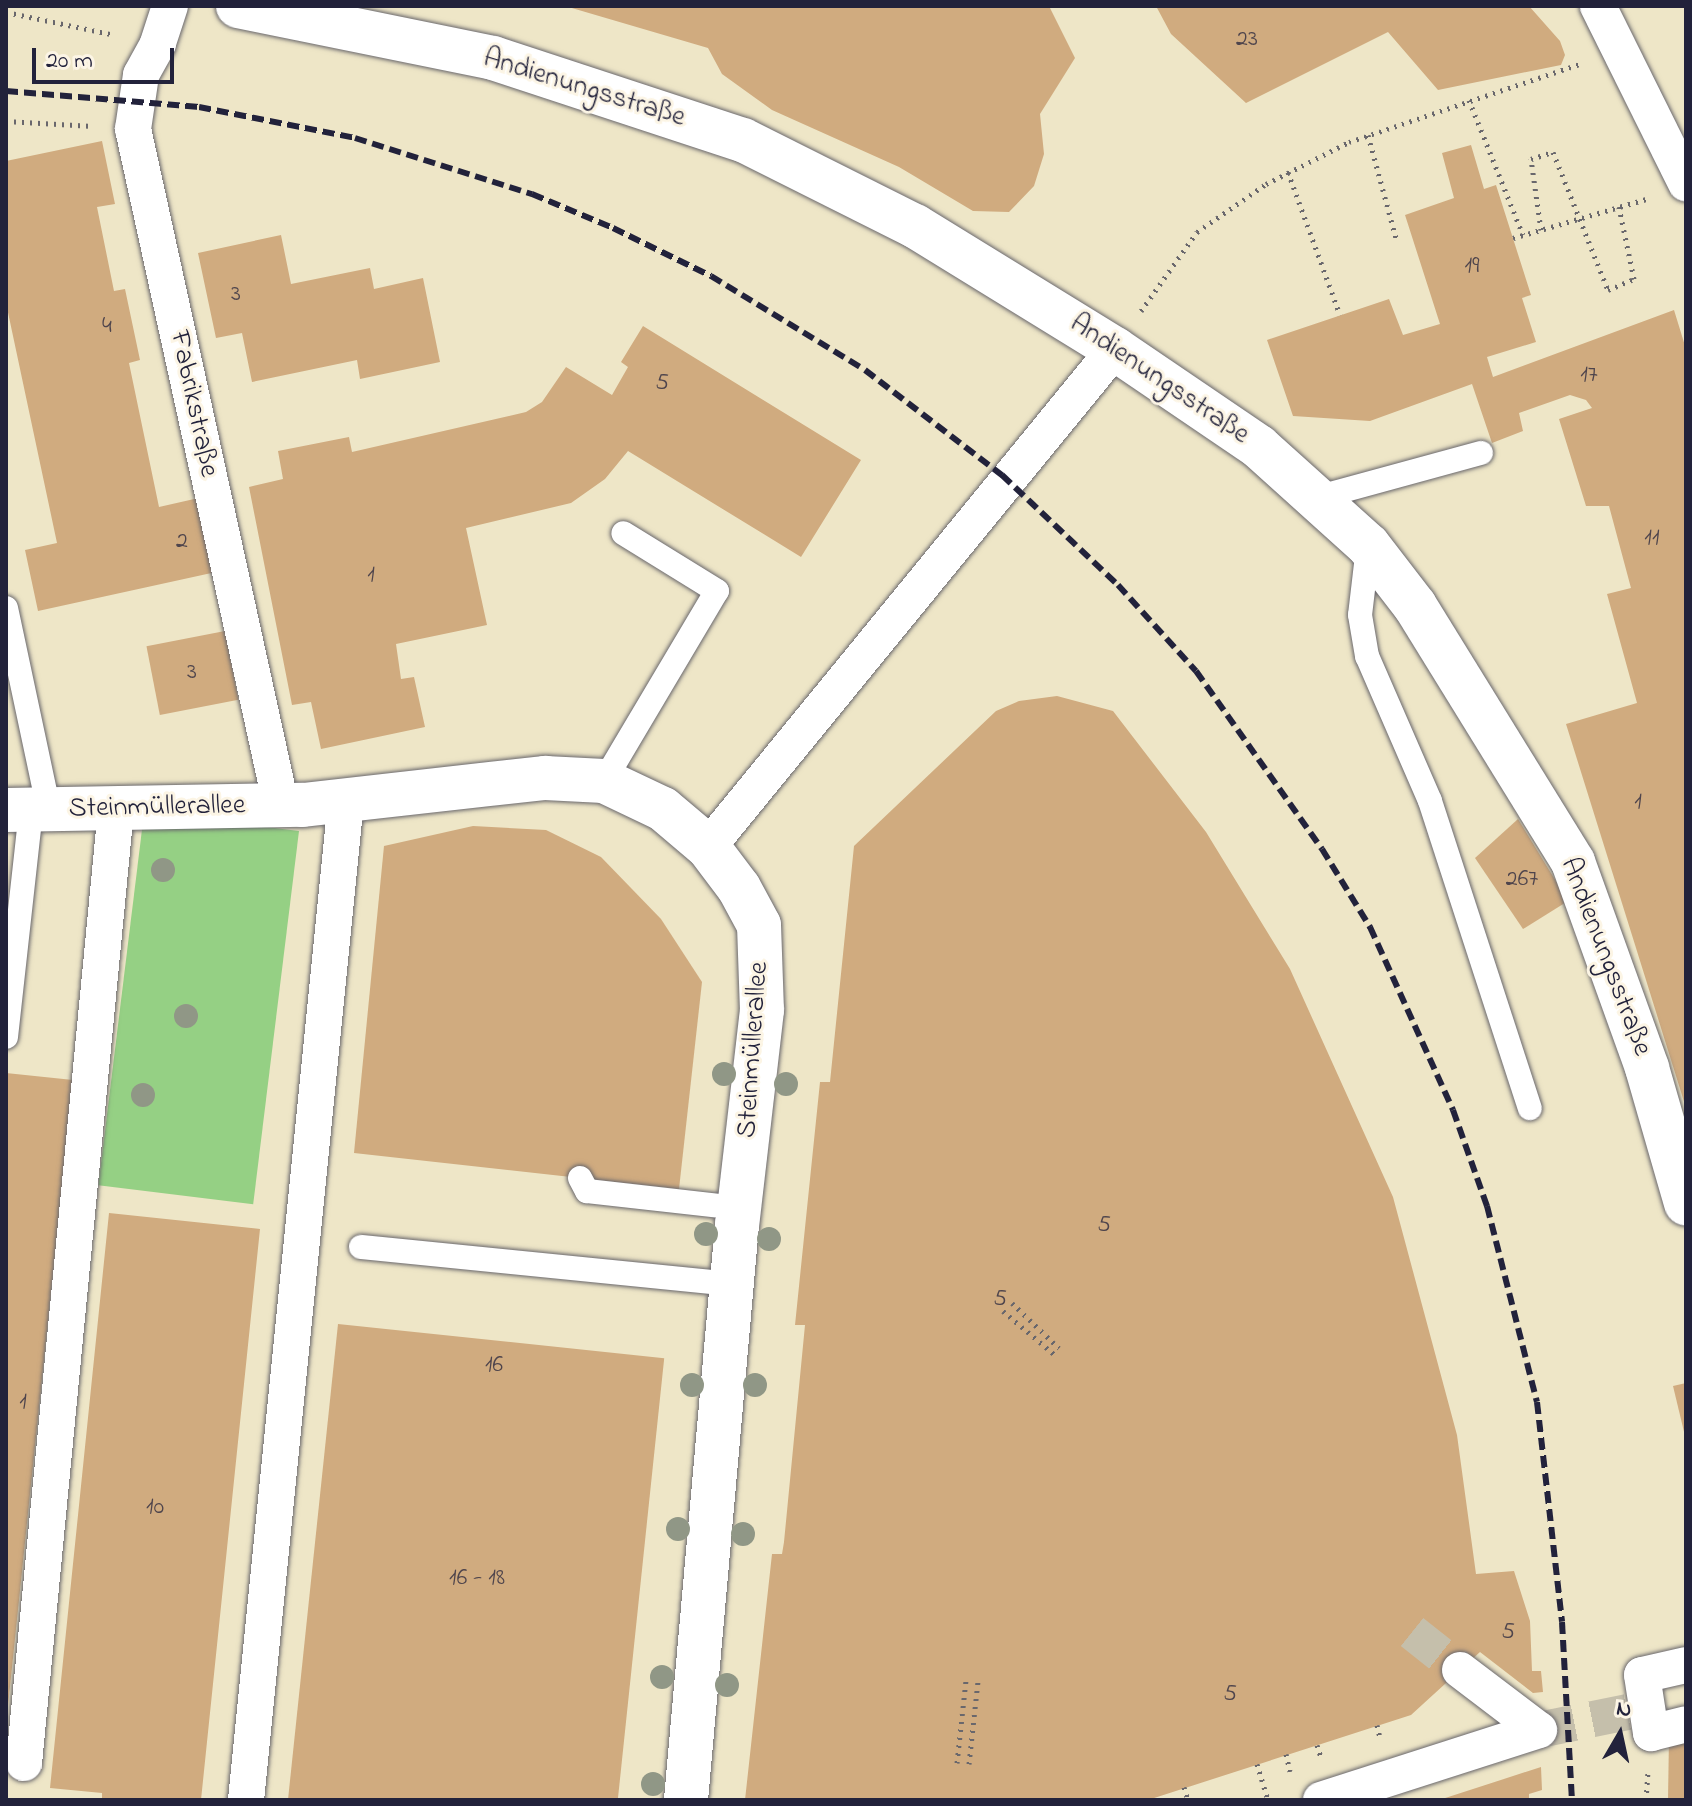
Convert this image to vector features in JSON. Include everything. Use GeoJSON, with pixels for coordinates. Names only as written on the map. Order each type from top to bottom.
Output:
{"type":"FeatureCollection","features":[{"type":"Feature","properties":{"kind":"street","name":"Fabrikstraße"},"geometry":{"type":"LineString","coordinates":[[170,6],[158,44],[141,75],[133,129],[281,805]]}},
{"type":"Feature","properties":{"kind":"street","name":"Andienungsstraße"},"geometry":{"type":"LineString","coordinates":[[238,6],[493,58],[743,140],[915,226],[1115,349],[1259,447],[1368,545],[1415,606],[1573,862],[1647,1068],[1686,1203]]}},
{"type":"Feature","properties":{"kind":"street"},"geometry":{"type":"LineString","coordinates":[[1598,6],[1686,183]]}},
{"type":"Feature","properties":{"kind":"street"},"geometry":{"type":"LineString","coordinates":[[708,847],[1115,349]]}},
{"type":"Feature","properties":{"kind":"street","name":"Steinmüllerallee"},"geometry":{"type":"LineString","coordinates":[[29,810],[281,805],[545,778],[604,781],[663,809],[708,847],[759,925],[762,1010],[739,1208],[685,1799]]}},
{"type":"Feature","properties":{"kind":"street"},"geometry":{"type":"LineString","coordinates":[[246,1800],[346,800]]}},
{"type":"Feature","properties":{"kind":"street"},"geometry":{"type":"LineString","coordinates":[[24,1763],[116,810]]}},
{"type":"Feature","properties":{"kind":"street"},"geometry":{"type":"LineString","coordinates":[[1686,1665],[1642,1675],[1651,1733],[1686,1724]]}},
{"type":"Feature","properties":{"kind":"street"},"geometry":{"type":"LineString","coordinates":[[1321,1800],[1539,1730],[1460,1670]]}},
{"type":"Feature","properties":{"kind":"lane"},"geometry":{"type":"LineString","coordinates":[[1316,498],[1481,453]]}},
{"type":"Feature","properties":{"kind":"lane"},"geometry":{"type":"LineString","coordinates":[[604,781],[717,591],[623,533]]}},
{"type":"Feature","properties":{"kind":"lane"},"geometry":{"type":"LineString","coordinates":[[1368,545],[1360,615],[1367,656],[1430,801],[1530,1108]]}},
{"type":"Feature","properties":{"kind":"lane"},"geometry":{"type":"LineString","coordinates":[[6,608],[29,810],[6,1037]]}},
{"type":"Feature","properties":{"kind":"lane"},"geometry":{"type":"LineString","coordinates":[[580,1178],[587,1191],[739,1208]]}},
{"type":"Feature","properties":{"kind":"lane"},"geometry":{"type":"LineString","coordinates":[[361,1247],[732,1284]]}},
{"type":"Feature","properties":{"kind":"path"},"geometry":{"type":"LineString","coordinates":[[6,12],[158,44]]}},
{"type":"Feature","properties":{"kind":"path"},"geometry":{"type":"LineString","coordinates":[[1115,349],[1197,232],[1232,204],[1288,172],[1368,135],[1579,64],[1629,64]]}},
{"type":"Feature","properties":{"kind":"path"},"geometry":{"type":"LineString","coordinates":[[1469,100],[1523,235]]}},
{"type":"Feature","properties":{"kind":"path"},"geometry":{"type":"LineString","coordinates":[[6,121],[133,129]]}},
{"type":"Feature","properties":{"kind":"path"},"geometry":{"type":"LineString","coordinates":[[1368,135],[1397,242]]}},
{"type":"Feature","properties":{"kind":"path"},"geometry":{"type":"LineString","coordinates":[[1541,230],[1531,159],[1553,152],[1608,290],[1634,279],[1619,207]]}},
{"type":"Feature","properties":{"kind":"path"},"geometry":{"type":"LineString","coordinates":[[1288,172],[1340,315]]}},
{"type":"Feature","properties":{"kind":"path"},"geometry":{"type":"LineString","coordinates":[[1513,238],[1637,202]]}},
{"type":"Feature","properties":{"kind":"path"},"geometry":{"type":"LineString","coordinates":[[1012,1303],[1059,1348]]}},
{"type":"Feature","properties":{"kind":"path"},"geometry":{"type":"LineString","coordinates":[[1003,1311],[1055,1355]]}},
{"type":"Feature","properties":{"kind":"path"},"geometry":{"type":"LineString","coordinates":[[957,1763],[966,1680]]}},
{"type":"Feature","properties":{"kind":"path"},"geometry":{"type":"LineString","coordinates":[[969,1764],[978,1681]]}},
{"type":"Feature","properties":{"kind":"path"},"geometry":{"type":"LineString","coordinates":[[1257,1764],[1268,1800]]}},
{"type":"Feature","properties":{"kind":"path"},"geometry":{"type":"LineString","coordinates":[[1184,1787],[1188,1800]]}},
{"type":"Feature","properties":{"kind":"green space"},"geometry":{"type":"Polygon","coordinates":[[[144,812],[299,831],[253,1204],[98,1185],[144,812]]]}},
{"type":"Feature","properties":{"kind":"building"},"geometry":{"type":"Polygon","coordinates":[[[565,6],[1049,6],[1075,58],[1040,114],[1044,154],[1034,186],[1009,212],[973,211],[899,167],[772,110],[722,74],[708,48],[565,6]]]}},
{"type":"Feature","properties":{"kind":"building"},"geometry":{"type":"Polygon","coordinates":[[[1156,6],[1529,6],[1560,41],[1565,55],[1561,65],[1438,90],[1388,32],[1246,103],[1171,34],[1156,6]]]}},
{"type":"Feature","properties":{"kind":"building"},"geometry":{"type":"Polygon","coordinates":[[[102,141],[115,204],[97,207],[114,291],[125,289],[140,360],[129,363],[159,507],[203,497],[216,572],[38,611],[25,550],[57,543],[6,303],[6,161],[102,141]]]}},
{"type":"Feature","properties":{"kind":"building"},"geometry":{"type":"Polygon","coordinates":[[[1471,145],[1484,189],[1496,185],[1531,295],[1522,298],[1536,342],[1487,357],[1493,377],[1674,310],[1686,349],[1686,1108],[1566,724],[1637,703],[1607,594],[1631,588],[1609,506],[1586,506],[1559,419],[1592,408],[1586,400],[1570,395],[1519,413],[1523,431],[1492,443],[1472,384],[1370,421],[1293,416],[1267,340],[1389,299],[1403,335],[1440,324],[1405,215],[1454,198],[1442,153],[1471,145]]]}},
{"type":"Feature","properties":{"kind":"building"},"geometry":{"type":"Polygon","coordinates":[[[281,235],[291,284],[370,268],[374,289],[423,278],[440,362],[360,379],[357,360],[252,382],[242,333],[216,338],[198,253],[281,235]]]}},
{"type":"Feature","properties":{"kind":"building"},"geometry":{"type":"Polygon","coordinates":[[[643,326],[861,460],[801,557],[628,451],[605,479],[571,503],[466,528],[487,625],[396,644],[401,679],[414,677],[425,727],[321,749],[311,702],[292,705],[249,487],[283,479],[278,451],[349,437],[352,452],[526,412],[542,402],[566,367],[612,395],[628,367],[621,362],[643,326]]]}},
{"type":"Feature","properties":{"kind":"building"},"geometry":{"type":"Polygon","coordinates":[[[225,631],[238,700],[160,715],[146,646],[225,631]]]}},
{"type":"Feature","properties":{"kind":"building"},"geometry":{"type":"Polygon","coordinates":[[[1057,696],[1113,711],[1206,832],[1290,969],[1393,1197],[1457,1435],[1476,1574],[1514,1571],[1530,1621],[1532,1671],[1541,1671],[1543,1692],[1533,1693],[1480,1652],[1411,1715],[1148,1800],[745,1800],[772,1554],[782,1554],[784,1542],[805,1325],[795,1325],[820,1082],[830,1082],[854,846],[996,711],[1019,701],[1057,696]]]}},
{"type":"Feature","properties":{"kind":"building"},"geometry":{"type":"Polygon","coordinates":[[[1518,819],[1568,901],[1523,929],[1475,858],[1518,819]]]}},
{"type":"Feature","properties":{"kind":"building"},"geometry":{"type":"Polygon","coordinates":[[[473,826],[546,830],[601,857],[661,919],[702,982],[679,1189],[354,1153],[384,846],[473,826]]]}},
{"type":"Feature","properties":{"kind":"building"},"geometry":{"type":"Polygon","coordinates":[[[6,1073],[73,1080],[8,1706],[6,1706],[6,1073]]]}},
{"type":"Feature","properties":{"kind":"building"},"geometry":{"type":"Polygon","coordinates":[[[109,1213],[260,1229],[201,1800],[102,1800],[102,1793],[50,1788],[109,1213]]]}},
{"type":"Feature","properties":{"kind":"building"},"geometry":{"type":"Polygon","coordinates":[[[338,1324],[664,1358],[618,1800],[288,1799],[338,1324]]]}},
{"type":"Feature","properties":{"kind":"building"},"geometry":{"type":"Polygon","coordinates":[[[1686,1383],[1686,1436],[1685,1436],[1673,1386],[1686,1383]]]}},
{"type":"Feature","properties":{"kind":"building"},"geometry":{"type":"Polygon","coordinates":[[[1686,1731],[1686,1800],[1668,1800],[1669,1737],[1686,1731]]]}},
{"type":"Feature","properties":{"kind":"building"},"geometry":{"type":"Polygon","coordinates":[[[1541,1767],[1542,1790],[1529,1794],[1529,1800],[1439,1800],[1541,1767]]]}},
{"type":"Feature","properties":{"kind":"tunnel"},"geometry":{"type":"LineString","coordinates":[[1412,1632],[1460,1670]]}},
{"type":"Feature","properties":{"kind":"tunnel"},"geometry":{"type":"LineString","coordinates":[[1539,1730],[1642,1709]]}},
{"type":"Feature","properties":{"kind":"railway"},"geometry":{"type":"LineString","coordinates":[[6,91],[199,107],[355,138],[532,194],[613,228],[711,276],[865,370],[1002,475],[1118,585],[1196,671],[1322,849],[1370,927],[1453,1110],[1487,1206],[1537,1402],[1562,1622],[1572,1800]]}}]}
